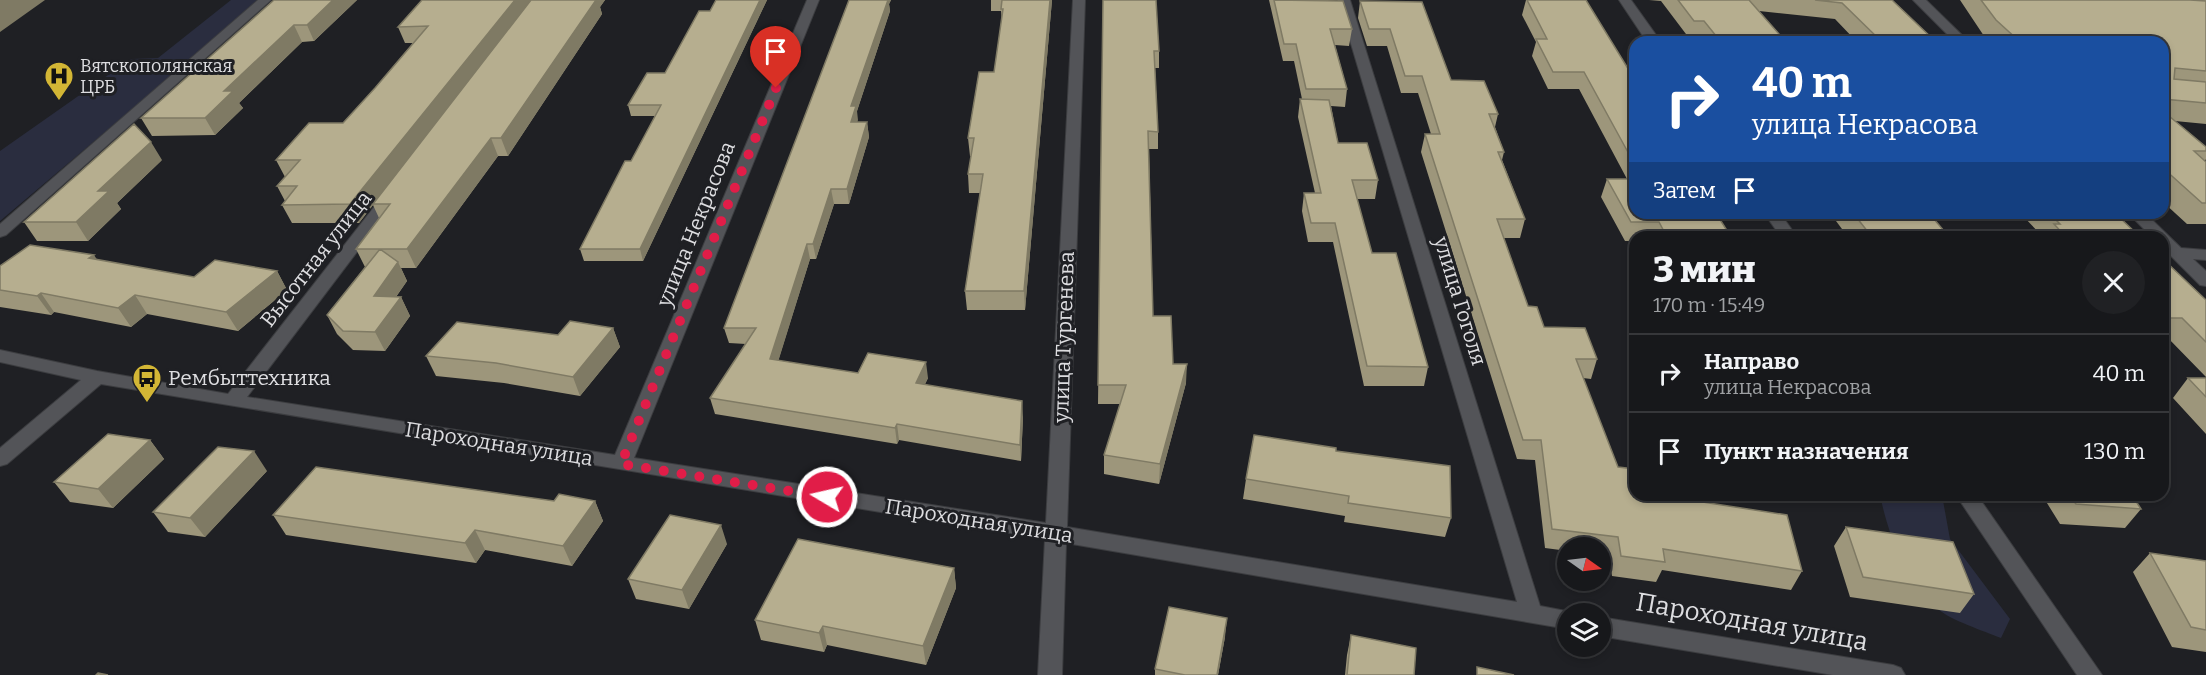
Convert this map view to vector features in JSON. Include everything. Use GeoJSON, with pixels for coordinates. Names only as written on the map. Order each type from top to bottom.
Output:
{"type":"FeatureCollection","features":[{"type":"Feature","properties":{"kind":"street"},"geometry":{"type":"LineString","coordinates":[[0,232],[265,0]]}},
{"type":"Feature","properties":{"kind":"street","name":"улица Некрасова"},"geometry":{"type":"LineString","coordinates":[[621,464],[813,0]]}},
{"type":"Feature","properties":{"kind":"street","name":"улица Тургенева"},"geometry":{"type":"LineString","coordinates":[[1050,675],[1079,0]]}},
{"type":"Feature","properties":{"kind":"street","name":"улица Гоголя"},"geometry":{"type":"LineString","coordinates":[[1344,0],[1532,615]]}},
{"type":"Feature","properties":{"kind":"street"},"geometry":{"type":"LineString","coordinates":[[1625,0],[1650,36]]}},
{"type":"Feature","properties":{"kind":"street"},"geometry":{"type":"LineString","coordinates":[[1919,0],[1956,36]]}},
{"type":"Feature","properties":{"kind":"street","name":"Высотная улица"},"geometry":{"type":"LineString","coordinates":[[233,401],[398,187]]}},
{"type":"Feature","properties":{"kind":"street"},"geometry":{"type":"LineString","coordinates":[[2142,219],[2155,231]]}},
{"type":"Feature","properties":{"kind":"street"},"geometry":{"type":"LineString","coordinates":[[2169,245],[2206,281]]}},
{"type":"Feature","properties":{"kind":"street"},"geometry":{"type":"LineString","coordinates":[[2176,252],[2206,255]]}},
{"type":"Feature","properties":{"kind":"street","name":"Пароходная улица"},"geometry":{"type":"LineString","coordinates":[[0,356],[97,377],[233,401],[1056,533],[1557,618]]}},
{"type":"Feature","properties":{"kind":"street"},"geometry":{"type":"LineString","coordinates":[[0,459],[97,377]]}},
{"type":"Feature","properties":{"kind":"street"},"geometry":{"type":"LineString","coordinates":[[1970,501],[2090,675]]}},
{"type":"Feature","properties":{"kind":"street","name":"Пароходная улица"},"geometry":{"type":"LineString","coordinates":[[1611,628],[1893,675]]}},
{"type":"Feature","properties":{"kind":"shaded area"},"geometry":{"type":"Polygon","coordinates":[[[231,0],[261,0],[0,221],[0,151],[131,59],[158,58],[231,0]]]}},
{"type":"Feature","properties":{"kind":"shaded area"},"geometry":{"type":"Polygon","coordinates":[[[1882,501],[1943,501],[1950,539],[2010,619],[2001,638],[1968,625],[1938,609],[1926,597],[1908,571],[1888,527],[1882,501]]]}},
{"type":"Feature","properties":{"kind":"building"},"geometry":{"type":"Polygon","coordinates":[[[274,0],[333,0],[307,25],[294,25],[224,91],[233,91],[205,118],[141,118],[274,0]]]}},
{"type":"Feature","properties":{"kind":"building"},"geometry":{"type":"Polygon","coordinates":[[[422,0],[515,0],[350,204],[282,205],[297,186],[277,186],[300,160],[276,160],[309,123],[343,123],[375,88],[428,26],[398,27],[422,0]]]}},
{"type":"Feature","properties":{"kind":"building"},"geometry":{"type":"Polygon","coordinates":[[[531,0],[596,0],[501,138],[491,138],[407,249],[356,249],[390,204],[373,204],[531,0]]]}},
{"type":"Feature","properties":{"kind":"building"},"geometry":{"type":"Polygon","coordinates":[[[716,0],[760,0],[640,249],[580,249],[625,161],[631,161],[661,105],[628,105],[647,73],[665,73],[699,11],[710,11],[716,0]]]}},
{"type":"Feature","properties":{"kind":"building"},"geometry":{"type":"Polygon","coordinates":[[[849,0],[888,0],[851,106],[856,106],[851,122],[867,122],[847,189],[831,189],[813,244],[807,244],[770,359],[858,373],[868,353],[926,362],[916,383],[1022,401],[1020,445],[897,424],[895,428],[710,398],[756,328],[724,328],[849,0]]]}},
{"type":"Feature","properties":{"kind":"building"},"geometry":{"type":"Polygon","coordinates":[[[1002,0],[1050,0],[1024,291],[965,291],[983,174],[968,174],[974,138],[968,138],[979,72],[994,72],[1003,9],[1001,9],[1002,0]]]}},
{"type":"Feature","properties":{"kind":"building"},"geometry":{"type":"Polygon","coordinates":[[[1103,0],[1156,0],[1159,51],[1154,51],[1158,132],[1148,131],[1153,316],[1171,316],[1173,364],[1187,364],[1160,464],[1104,455],[1126,385],[1098,385],[1103,0]]]}},
{"type":"Feature","properties":{"kind":"building"},"geometry":{"type":"Polygon","coordinates":[[[1274,0],[1343,1],[1352,29],[1330,29],[1347,89],[1306,89],[1296,44],[1284,44],[1274,0]]]}},
{"type":"Feature","properties":{"kind":"building"},"geometry":{"type":"Polygon","coordinates":[[[1527,0],[1586,0],[1629,70],[1629,154],[1584,72],[1553,72],[1536,39],[1547,39],[1527,0]]]}},
{"type":"Feature","properties":{"kind":"building"},"geometry":{"type":"Polygon","coordinates":[[[1678,0],[1749,0],[1781,36],[1716,36],[1704,21],[1694,21],[1678,0]]]}},
{"type":"Feature","properties":{"kind":"building"},"geometry":{"type":"Polygon","coordinates":[[[1815,0],[1892,0],[1930,36],[1876,36],[1842,3],[1815,0]]]}},
{"type":"Feature","properties":{"kind":"building"},"geometry":{"type":"Polygon","coordinates":[[[1981,0],[2206,1],[2206,71],[2175,68],[2174,79],[2206,82],[2206,103],[2169,100],[2169,36],[2014,36],[1996,20],[1981,0]]]}},
{"type":"Feature","properties":{"kind":"building"},"geometry":{"type":"Polygon","coordinates":[[[1360,1],[1422,2],[1451,80],[1484,81],[1498,114],[1489,114],[1504,152],[1498,152],[1525,219],[1497,219],[1528,306],[1537,307],[1544,327],[1585,328],[1597,359],[1576,359],[1618,467],[1629,468],[1629,501],[1696,501],[1787,515],[1802,571],[1663,549],[1665,562],[1621,556],[1618,537],[1552,529],[1541,440],[1523,440],[1425,134],[1440,134],[1422,76],[1405,76],[1390,29],[1369,29],[1360,1]]]}},
{"type":"Feature","properties":{"kind":"building"},"geometry":{"type":"Polygon","coordinates":[[[1300,99],[1329,100],[1338,143],[1367,143],[1378,180],[1352,180],[1372,253],[1396,253],[1428,367],[1367,366],[1335,223],[1311,223],[1304,193],[1321,193],[1300,99]]]}},
{"type":"Feature","properties":{"kind":"building"},"geometry":{"type":"Polygon","coordinates":[[[2169,116],[2206,147],[2206,151],[2194,151],[2206,162],[2206,203],[2202,203],[2169,173],[2169,116]]]}},
{"type":"Feature","properties":{"kind":"building"},"geometry":{"type":"Polygon","coordinates":[[[134,124],[151,142],[98,191],[109,191],[76,222],[24,222],[134,124]]]}},
{"type":"Feature","properties":{"kind":"building"},"geometry":{"type":"Polygon","coordinates":[[[1607,179],[1629,179],[1629,218],[1607,179]]]}},
{"type":"Feature","properties":{"kind":"building"},"geometry":{"type":"Polygon","coordinates":[[[1629,219],[1720,219],[1727,231],[1664,231],[1659,222],[1631,222],[1629,219]]]}},
{"type":"Feature","properties":{"kind":"building"},"geometry":{"type":"Polygon","coordinates":[[[1858,219],[1934,219],[1944,231],[1867,231],[1858,219]]]}},
{"type":"Feature","properties":{"kind":"building"},"geometry":{"type":"Polygon","coordinates":[[[2055,219],[2121,219],[2134,231],[2060,231],[2054,224],[2060,224],[2055,219]]]}},
{"type":"Feature","properties":{"kind":"building"},"geometry":{"type":"Polygon","coordinates":[[[30,245],[94,255],[89,258],[194,277],[215,260],[277,271],[226,312],[135,295],[118,308],[41,293],[37,296],[0,290],[0,266],[30,245]]]}},
{"type":"Feature","properties":{"kind":"building"},"geometry":{"type":"Polygon","coordinates":[[[380,249],[398,262],[374,296],[401,297],[375,332],[343,331],[327,315],[380,249]]]}},
{"type":"Feature","properties":{"kind":"building"},"geometry":{"type":"Polygon","coordinates":[[[2169,265],[2206,300],[2206,342],[2182,318],[2169,318],[2169,265]]]}},
{"type":"Feature","properties":{"kind":"building"},"geometry":{"type":"Polygon","coordinates":[[[570,321],[613,328],[573,377],[496,363],[426,356],[457,322],[558,335],[570,321]]]}},
{"type":"Feature","properties":{"kind":"building"},"geometry":{"type":"Polygon","coordinates":[[[2188,378],[2206,378],[2206,397],[2188,378]]]}},
{"type":"Feature","properties":{"kind":"building"},"geometry":{"type":"Polygon","coordinates":[[[108,434],[150,440],[98,489],[54,482],[108,434]]]}},
{"type":"Feature","properties":{"kind":"building"},"geometry":{"type":"Polygon","coordinates":[[[1254,435],[1336,448],[1336,451],[1450,466],[1451,518],[1348,503],[1349,496],[1246,479],[1254,435]]]}},
{"type":"Feature","properties":{"kind":"building"},"geometry":{"type":"Polygon","coordinates":[[[218,447],[254,451],[190,518],[153,512],[218,447]]]}},
{"type":"Feature","properties":{"kind":"building"},"geometry":{"type":"Polygon","coordinates":[[[316,467],[554,501],[559,494],[595,501],[563,546],[475,530],[465,543],[273,515],[316,467]]]}},
{"type":"Feature","properties":{"kind":"building"},"geometry":{"type":"Polygon","coordinates":[[[2074,501],[2136,501],[2141,509],[2076,504],[2074,501]]]}},
{"type":"Feature","properties":{"kind":"building"},"geometry":{"type":"Polygon","coordinates":[[[670,515],[721,525],[682,590],[628,579],[670,515]]]}},
{"type":"Feature","properties":{"kind":"building"},"geometry":{"type":"Polygon","coordinates":[[[1846,527],[1953,542],[1974,594],[1863,577],[1846,527]]]}},
{"type":"Feature","properties":{"kind":"building"},"geometry":{"type":"Polygon","coordinates":[[[798,539],[954,568],[923,646],[823,626],[819,633],[755,620],[798,539]]]}},
{"type":"Feature","properties":{"kind":"building"},"geometry":{"type":"Polygon","coordinates":[[[2150,553],[2206,561],[2206,630],[2191,627],[2150,553]]]}},
{"type":"Feature","properties":{"kind":"building"},"geometry":{"type":"Polygon","coordinates":[[[1169,607],[1227,618],[1217,675],[1185,675],[1155,669],[1169,607]]]}},
{"type":"Feature","properties":{"kind":"building"},"geometry":{"type":"Polygon","coordinates":[[[1351,635],[1416,648],[1414,675],[1347,675],[1351,635]]]}},
{"type":"Feature","properties":{"kind":"building"},"geometry":{"type":"Polygon","coordinates":[[[1477,667],[1514,675],[1477,675],[1477,667]]]}},
{"type":"Feature","properties":{"kind":"place","name":"Вятскополянская ЦРБ"},"geometry":{"type":"Point","coordinates":[59,102]}},
{"type":"Feature","properties":{"kind":"place","name":"Рембыттехника"},"geometry":{"type":"Point","coordinates":[147,404]}},
{"type":"Feature","properties":{"kind":"route"},"geometry":{"type":"LineString","coordinates":[[776,88],[621,464],[827,497]]}}]}
